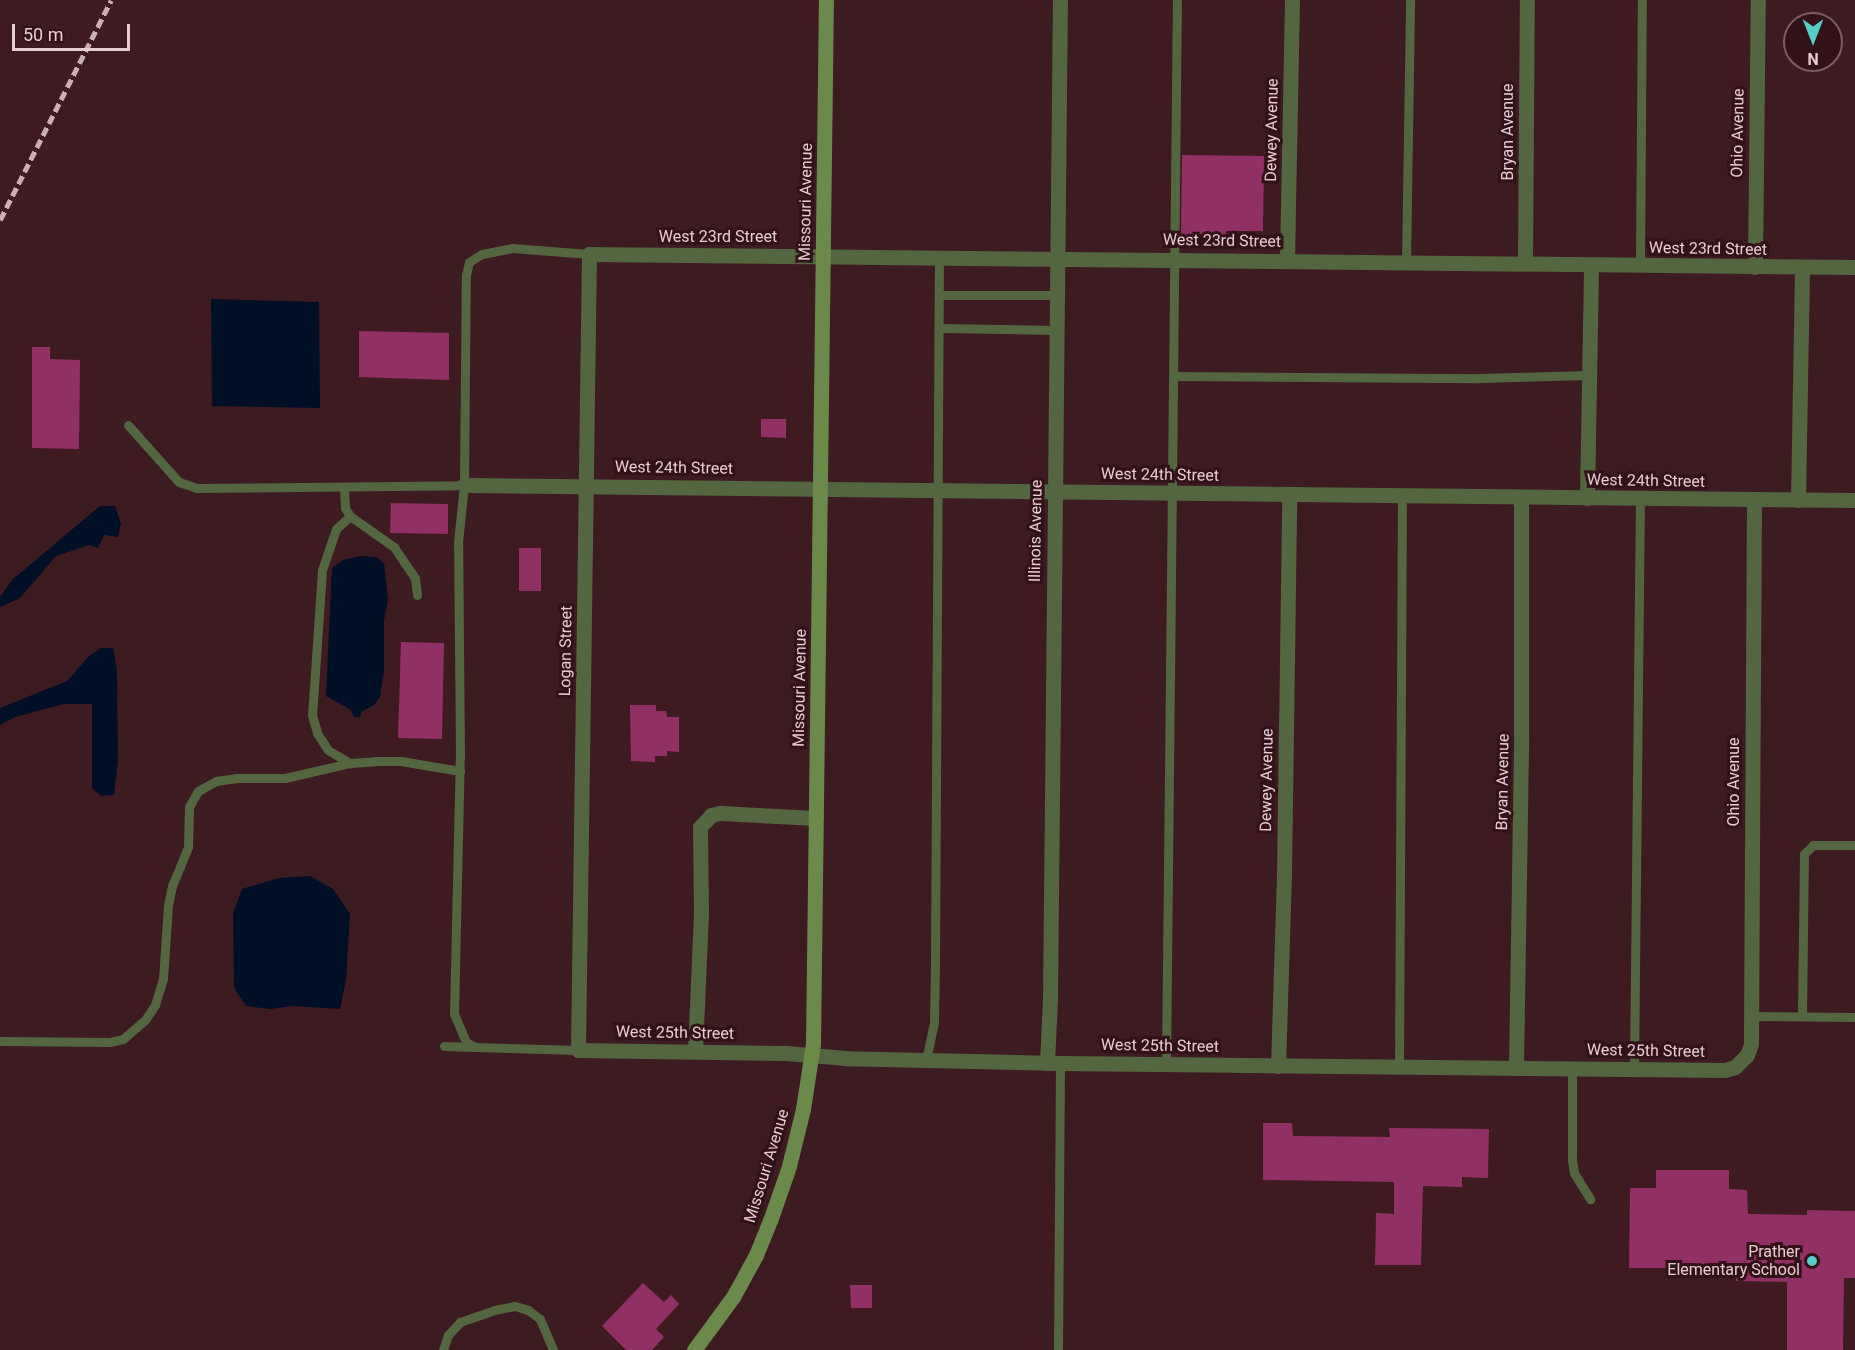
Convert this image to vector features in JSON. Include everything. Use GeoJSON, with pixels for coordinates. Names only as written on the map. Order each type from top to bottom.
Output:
{"type":"FeatureCollection","features":[{"type":"Feature","properties":{"kind":"street","name":"Missouri Avenue"},"geometry":{"type":"LineString","coordinates":[[694,1350],[733,1297],[756,1255],[770,1221],[789,1166],[803,1108],[812,1055],[826,0]]}},
{"type":"Feature","properties":{"kind":"street","name":"Illinois Avenue"},"geometry":{"type":"LineString","coordinates":[[1053,1063],[1050,999],[1060,0]]}},
{"type":"Feature","properties":{"kind":"street","name":"Dewey Avenue"},"geometry":{"type":"LineString","coordinates":[[1287,260],[1292,0]]}},
{"type":"Feature","properties":{"kind":"street","name":"Bryan Avenue"},"geometry":{"type":"LineString","coordinates":[[1525,264],[1527,0]]}},
{"type":"Feature","properties":{"kind":"street","name":"Ohio Avenue"},"geometry":{"type":"LineString","coordinates":[[1755,267],[1758,0]]}},
{"type":"Feature","properties":{"kind":"street","name":"West 23rd Street"},"geometry":{"type":"LineString","coordinates":[[589,254],[1057,257],[1855,267]]}},
{"type":"Feature","properties":{"kind":"street","name":"Logan Street"},"geometry":{"type":"LineString","coordinates":[[578,1050],[589,254]]}},
{"type":"Feature","properties":{"kind":"street"},"geometry":{"type":"LineString","coordinates":[[1587,498],[1591,265]]}},
{"type":"Feature","properties":{"kind":"street"},"geometry":{"type":"LineString","coordinates":[[1798,500],[1802,267]]}},
{"type":"Feature","properties":{"kind":"street","name":"West 24th Street"},"geometry":{"type":"LineString","coordinates":[[464,485],[586,484],[1521,498],[1855,500]]}},
{"type":"Feature","properties":{"kind":"street","name":"Dewey Avenue"},"geometry":{"type":"LineString","coordinates":[[1278,1066],[1289,495]]}},
{"type":"Feature","properties":{"kind":"street","name":"Bryan Avenue"},"geometry":{"type":"LineString","coordinates":[[1516,1068],[1521,735],[1521,498]]}},
{"type":"Feature","properties":{"kind":"street","name":"Ohio Avenue"},"geometry":{"type":"LineString","coordinates":[[1741,1063],[1751,1044],[1754,499]]}},
{"type":"Feature","properties":{"kind":"street"},"geometry":{"type":"LineString","coordinates":[[695,1051],[701,912],[700,827],[711,815],[720,813],[816,818]]}},
{"type":"Feature","properties":{"kind":"street","name":"West 25th Street"},"geometry":{"type":"LineString","coordinates":[[578,1050],[695,1051],[1053,1063],[1634,1070],[1725,1070],[1741,1063]]}},
{"type":"Feature","properties":{"kind":"lane"},"geometry":{"type":"LineString","coordinates":[[1166,1064],[1177,0]]}},
{"type":"Feature","properties":{"kind":"lane"},"geometry":{"type":"LineString","coordinates":[[1406,262],[1410,0]]}},
{"type":"Feature","properties":{"kind":"lane"},"geometry":{"type":"LineString","coordinates":[[1640,266],[1642,0]]}},
{"type":"Feature","properties":{"kind":"lane"},"geometry":{"type":"LineString","coordinates":[[475,1047],[466,1042],[454,1014],[460,771],[458,542],[464,485],[466,275],[469,262],[482,254],[512,248],[589,254]]}},
{"type":"Feature","properties":{"kind":"lane"},"geometry":{"type":"LineString","coordinates":[[926,1060],[934,1022],[935,975],[939,256]]}},
{"type":"Feature","properties":{"kind":"lane"},"geometry":{"type":"LineString","coordinates":[[939,295],[1057,296]]}},
{"type":"Feature","properties":{"kind":"lane"},"geometry":{"type":"LineString","coordinates":[[939,328],[1056,330]]}},
{"type":"Feature","properties":{"kind":"lane"},"geometry":{"type":"LineString","coordinates":[[1174,376],[1479,378],[1589,375]]}},
{"type":"Feature","properties":{"kind":"lane"},"geometry":{"type":"LineString","coordinates":[[128,425],[179,482],[186,485],[344,488],[464,485]]}},
{"type":"Feature","properties":{"kind":"lane"},"geometry":{"type":"LineString","coordinates":[[344,488],[345,508],[350,516],[394,547],[415,578],[417,595]]}},
{"type":"Feature","properties":{"kind":"lane"},"geometry":{"type":"LineString","coordinates":[[1399,1067],[1402,496]]}},
{"type":"Feature","properties":{"kind":"lane"},"geometry":{"type":"LineString","coordinates":[[1634,1070],[1640,499]]}},
{"type":"Feature","properties":{"kind":"lane"},"geometry":{"type":"LineString","coordinates":[[350,516],[336,529],[328,545],[322,570],[312,715],[317,733],[328,750],[350,763]]}},
{"type":"Feature","properties":{"kind":"lane"},"geometry":{"type":"LineString","coordinates":[[0,1041],[98,1043],[123,1039],[145,1020],[155,1005],[163,979],[168,905],[172,886],[188,847],[189,807],[198,791],[216,781],[237,778],[285,778],[350,763],[401,761],[460,771]]}},
{"type":"Feature","properties":{"kind":"lane"},"geometry":{"type":"LineString","coordinates":[[1802,1016],[1804,854],[1813,845],[1855,845]]}},
{"type":"Feature","properties":{"kind":"lane"},"geometry":{"type":"LineString","coordinates":[[1751,1016],[1855,1017]]}},
{"type":"Feature","properties":{"kind":"lane"},"geometry":{"type":"LineString","coordinates":[[444,1046],[578,1050]]}},
{"type":"Feature","properties":{"kind":"lane"},"geometry":{"type":"LineString","coordinates":[[1053,1063],[1058,1350]]}},
{"type":"Feature","properties":{"kind":"lane"},"geometry":{"type":"LineString","coordinates":[[1572,1068],[1572,1160],[1574,1173],[1590,1199]]}},
{"type":"Feature","properties":{"kind":"lane"},"geometry":{"type":"LineString","coordinates":[[443,1350],[448,1335],[460,1322],[494,1310],[515,1306],[528,1310],[540,1319],[553,1350]]}},
{"type":"Feature","properties":{"kind":"water"},"geometry":{"type":"Polygon","coordinates":[[[211,299],[319,302],[320,408],[212,406],[211,299]]]}},
{"type":"Feature","properties":{"kind":"water"},"geometry":{"type":"Polygon","coordinates":[[[100,506],[115,506],[121,524],[118,537],[104,535],[98,548],[89,545],[56,556],[20,598],[0,607],[0,597],[13,579],[100,506]]]}},
{"type":"Feature","properties":{"kind":"water"},"geometry":{"type":"Polygon","coordinates":[[[361,556],[376,557],[384,563],[388,600],[384,620],[384,671],[380,697],[374,705],[361,712],[360,717],[354,717],[351,710],[326,696],[332,568],[343,560],[361,556]]]}},
{"type":"Feature","properties":{"kind":"water"},"geometry":{"type":"Polygon","coordinates":[[[101,648],[113,648],[117,671],[118,761],[114,795],[101,796],[92,788],[92,704],[64,704],[15,717],[0,725],[0,708],[67,681],[89,656],[101,648]]]}},
{"type":"Feature","properties":{"kind":"water"},"geometry":{"type":"Polygon","coordinates":[[[310,876],[333,889],[350,914],[346,980],[340,1009],[293,1006],[270,1009],[246,1006],[234,988],[233,913],[242,889],[279,878],[310,876]]]}},
{"type":"Feature","properties":{"kind":"building"},"geometry":{"type":"Polygon","coordinates":[[[1182,155],[1264,156],[1263,231],[1226,231],[1226,237],[1181,236],[1182,155]]]}},
{"type":"Feature","properties":{"kind":"building"},"geometry":{"type":"Polygon","coordinates":[[[359,331],[449,333],[449,380],[359,377],[359,331]]]}},
{"type":"Feature","properties":{"kind":"building"},"geometry":{"type":"Polygon","coordinates":[[[32,347],[50,347],[50,359],[80,360],[79,449],[32,448],[32,347]]]}},
{"type":"Feature","properties":{"kind":"building"},"geometry":{"type":"Polygon","coordinates":[[[761,419],[786,419],[786,438],[761,437],[761,419]]]}},
{"type":"Feature","properties":{"kind":"building"},"geometry":{"type":"Polygon","coordinates":[[[391,503],[448,504],[448,534],[390,533],[391,503]]]}},
{"type":"Feature","properties":{"kind":"building"},"geometry":{"type":"Polygon","coordinates":[[[519,548],[541,548],[541,591],[519,591],[519,548]]]}},
{"type":"Feature","properties":{"kind":"building"},"geometry":{"type":"Polygon","coordinates":[[[401,642],[444,643],[442,739],[398,738],[401,642]]]}},
{"type":"Feature","properties":{"kind":"building"},"geometry":{"type":"Polygon","coordinates":[[[630,705],[656,705],[656,711],[666,711],[667,717],[679,717],[679,752],[667,751],[667,756],[655,756],[655,762],[631,761],[630,705]]]}},
{"type":"Feature","properties":{"kind":"building"},"geometry":{"type":"Polygon","coordinates":[[[1263,1123],[1292,1123],[1293,1136],[1390,1137],[1389,1128],[1489,1129],[1488,1178],[1462,1177],[1462,1187],[1423,1186],[1421,1265],[1375,1265],[1376,1213],[1394,1214],[1394,1182],[1263,1180],[1263,1123]]]}},
{"type":"Feature","properties":{"kind":"building"},"geometry":{"type":"Polygon","coordinates":[[[1656,1170],[1729,1170],[1729,1189],[1747,1190],[1748,1214],[1807,1215],[1807,1210],[1855,1211],[1855,1278],[1844,1278],[1843,1350],[1787,1350],[1787,1282],[1736,1281],[1735,1268],[1629,1268],[1630,1188],[1656,1188],[1656,1170]]]}},
{"type":"Feature","properties":{"kind":"building"},"geometry":{"type":"Polygon","coordinates":[[[643,1283],[664,1302],[671,1295],[679,1304],[656,1329],[664,1337],[652,1350],[626,1350],[602,1326],[643,1283]]]}},
{"type":"Feature","properties":{"kind":"building"},"geometry":{"type":"Polygon","coordinates":[[[850,1285],[872,1285],[872,1308],[851,1308],[850,1285]]]}},
{"type":"Feature","properties":{"kind":"railway"},"geometry":{"type":"LineString","coordinates":[[0,220],[111,0]]}},
{"type":"Feature","properties":{"kind":"place","name":"Prather Elementary School"},"geometry":{"type":"Point","coordinates":[1812,1261]}}]}
